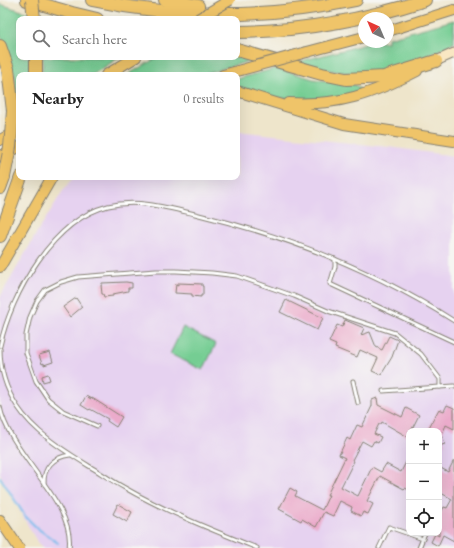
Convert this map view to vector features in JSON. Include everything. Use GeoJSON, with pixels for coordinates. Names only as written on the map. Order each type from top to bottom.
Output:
{"type":"FeatureCollection","features":[{"type":"Feature","properties":{"kind":"highway"},"geometry":{"type":"LineString","coordinates":[[27,0],[84,16]]}},
{"type":"Feature","properties":{"kind":"highway"},"geometry":{"type":"LineString","coordinates":[[32,0],[34,16]]}},
{"type":"Feature","properties":{"kind":"highway"},"geometry":{"type":"LineString","coordinates":[[92,0],[124,6],[174,12],[232,14],[282,12],[356,0]]}},
{"type":"Feature","properties":{"kind":"highway"},"geometry":{"type":"LineString","coordinates":[[165,0],[201,7],[248,8],[282,12]]}},
{"type":"Feature","properties":{"kind":"highway"},"geometry":{"type":"LineString","coordinates":[[240,32],[284,30],[335,23],[385,12],[425,0]]}},
{"type":"Feature","properties":{"kind":"highway"},"geometry":{"type":"LineString","coordinates":[[0,46],[8,69],[13,111],[10,147],[2,182]]}},
{"type":"Feature","properties":{"kind":"highway"},"geometry":{"type":"LineString","coordinates":[[240,51],[322,74],[346,79],[384,77],[436,61]]}},
{"type":"Feature","properties":{"kind":"highway"},"geometry":{"type":"LineString","coordinates":[[36,60],[36,72]]}},
{"type":"Feature","properties":{"kind":"highway"},"geometry":{"type":"LineString","coordinates":[[0,236],[20,180]]}},
{"type":"Feature","properties":{"kind":"main road"},"geometry":{"type":"LineString","coordinates":[[214,10],[225,0]]}},
{"type":"Feature","properties":{"kind":"main road"},"geometry":{"type":"LineString","coordinates":[[203,16],[230,0]]}},
{"type":"Feature","properties":{"kind":"main road"},"geometry":{"type":"LineString","coordinates":[[416,23],[454,10]]}},
{"type":"Feature","properties":{"kind":"main road"},"geometry":{"type":"LineString","coordinates":[[394,29],[454,14]]}},
{"type":"Feature","properties":{"kind":"main road"},"geometry":{"type":"LineString","coordinates":[[234,72],[358,39]]}},
{"type":"Feature","properties":{"kind":"main road"},"geometry":{"type":"LineString","coordinates":[[275,102],[312,104],[355,98],[393,83],[454,53]]}},
{"type":"Feature","properties":{"kind":"main road"},"geometry":{"type":"LineString","coordinates":[[111,72],[131,60]]}},
{"type":"Feature","properties":{"kind":"main road"},"geometry":{"type":"LineString","coordinates":[[240,92],[344,124],[454,141]]}},
{"type":"Feature","properties":{"kind":"main road"},"geometry":{"type":"LineString","coordinates":[[0,140],[16,132]]}},
{"type":"Feature","properties":{"kind":"main road"},"geometry":{"type":"LineString","coordinates":[[0,156],[16,148]]}},
{"type":"Feature","properties":{"kind":"main road"},"geometry":{"type":"LineString","coordinates":[[0,267],[50,180]]}},
{"type":"Feature","properties":{"kind":"main road"},"geometry":{"type":"LineString","coordinates":[[0,512],[17,544]]}},
{"type":"Feature","properties":{"kind":"main road"},"geometry":{"type":"LineString","coordinates":[[0,520],[17,544]]}},
{"type":"Feature","properties":{"kind":"lane"},"geometry":{"type":"LineString","coordinates":[[257,548],[195,523],[132,492],[70,455],[38,429],[17,406],[10,394],[2,370],[0,348],[14,302],[36,264],[51,246],[70,227],[89,214],[108,206],[122,203],[142,203],[179,210],[263,233],[314,250],[408,293],[454,321]]}},
{"type":"Feature","properties":{"kind":"lane"},"geometry":{"type":"LineString","coordinates":[[335,259],[335,267],[330,284],[454,342]]}},
{"type":"Feature","properties":{"kind":"lane"},"geometry":{"type":"LineString","coordinates":[[97,426],[63,411],[48,399],[36,381],[26,354],[26,335],[30,317],[45,290],[61,282],[78,277],[169,271],[237,276],[294,296],[328,311],[395,333],[421,354],[440,380],[440,387]]}},
{"type":"Feature","properties":{"kind":"lane"},"geometry":{"type":"LineString","coordinates":[[353,381],[358,403]]}},
{"type":"Feature","properties":{"kind":"lane"},"geometry":{"type":"LineString","coordinates":[[383,391],[454,386]]}},
{"type":"Feature","properties":{"kind":"lane"},"geometry":{"type":"LineString","coordinates":[[0,407],[4,421],[12,437],[63,514],[69,535],[69,548]]}},
{"type":"Feature","properties":{"kind":"lane"},"geometry":{"type":"LineString","coordinates":[[45,485],[45,473],[48,467],[56,459],[70,455]]}},
{"type":"Feature","properties":{"kind":"lane"},"geometry":{"type":"LineString","coordinates":[[379,548],[389,527],[422,539]]}},
{"type":"Feature","properties":{"kind":"lane"},"geometry":{"type":"LineString","coordinates":[[419,548],[424,536]]}},
{"type":"Feature","properties":{"kind":"shaded area"},"geometry":{"type":"Polygon","coordinates":[[[240,131],[388,147],[454,156],[454,548],[43,548],[35,538],[0,473],[0,297],[64,189],[72,180],[240,180],[240,131]]]}},
{"type":"Feature","properties":{"kind":"green space"},"geometry":{"type":"Polygon","coordinates":[[[0,4],[28,13],[28,16],[16,16],[16,60],[30,60],[30,72],[16,72],[16,91],[15,78],[4,42],[0,35],[0,4]]]}},
{"type":"Feature","properties":{"kind":"green space"},"geometry":{"type":"Polygon","coordinates":[[[454,20],[454,43],[419,60],[391,70],[360,74],[318,68],[297,62],[358,46],[358,48],[394,48],[394,36],[454,20]]]}},
{"type":"Feature","properties":{"kind":"green space"},"geometry":{"type":"Polygon","coordinates":[[[240,58],[253,60],[211,72],[132,72],[153,60],[240,60],[240,58]]]}},
{"type":"Feature","properties":{"kind":"green space"},"geometry":{"type":"Polygon","coordinates":[[[43,60],[115,60],[97,72],[42,72],[43,60]]]}},
{"type":"Feature","properties":{"kind":"green space"},"geometry":{"type":"Polygon","coordinates":[[[277,68],[313,79],[355,85],[360,89],[353,94],[329,99],[285,98],[264,96],[240,89],[240,78],[277,68]]]}},
{"type":"Feature","properties":{"kind":"green space"},"geometry":{"type":"Polygon","coordinates":[[[183,327],[216,344],[203,370],[170,354],[183,327]]]}},
{"type":"Feature","properties":{"kind":"building"},"geometry":{"type":"Polygon","coordinates":[[[102,283],[132,283],[132,288],[128,288],[128,291],[113,294],[113,296],[104,297],[102,294],[102,283]]]}},
{"type":"Feature","properties":{"kind":"building"},"geometry":{"type":"Polygon","coordinates":[[[178,283],[202,284],[203,295],[201,295],[201,297],[192,296],[192,294],[175,293],[176,284],[178,285],[178,283]]]}},
{"type":"Feature","properties":{"kind":"building"},"geometry":{"type":"Polygon","coordinates":[[[76,298],[82,307],[70,317],[63,307],[76,298]]]}},
{"type":"Feature","properties":{"kind":"building"},"geometry":{"type":"Polygon","coordinates":[[[286,300],[323,318],[317,330],[280,312],[286,300]]]}},
{"type":"Feature","properties":{"kind":"building"},"geometry":{"type":"Polygon","coordinates":[[[345,320],[364,328],[361,335],[370,332],[376,347],[382,350],[389,336],[398,340],[392,357],[381,375],[372,371],[378,358],[360,350],[357,357],[335,348],[336,345],[329,342],[337,325],[342,327],[345,320]]]}},
{"type":"Feature","properties":{"kind":"building"},"geometry":{"type":"Polygon","coordinates":[[[50,352],[53,362],[44,365],[44,363],[42,364],[39,355],[50,352]]]}},
{"type":"Feature","properties":{"kind":"building"},"geometry":{"type":"Polygon","coordinates":[[[48,374],[50,380],[43,382],[42,376],[48,374]]]}},
{"type":"Feature","properties":{"kind":"building"},"geometry":{"type":"Polygon","coordinates":[[[86,396],[91,399],[92,398],[122,417],[116,427],[107,421],[108,419],[81,405],[86,396]]]}},
{"type":"Feature","properties":{"kind":"building"},"geometry":{"type":"Polygon","coordinates":[[[377,398],[378,405],[402,417],[406,408],[419,415],[412,428],[406,428],[406,436],[382,422],[379,424],[374,434],[381,437],[378,443],[374,441],[371,446],[362,441],[352,460],[354,461],[341,487],[358,496],[372,467],[381,472],[386,464],[401,472],[406,462],[406,488],[404,489],[380,476],[367,501],[373,504],[368,514],[363,512],[361,516],[351,511],[352,507],[340,501],[333,516],[324,512],[316,527],[279,509],[290,488],[297,492],[295,496],[322,510],[329,495],[327,495],[345,458],[339,455],[347,438],[350,440],[357,425],[362,427],[372,406],[372,400],[377,398]]]}},
{"type":"Feature","properties":{"kind":"building"},"geometry":{"type":"Polygon","coordinates":[[[447,405],[454,408],[454,429],[446,425],[442,434],[442,428],[429,428],[439,409],[444,411],[447,405]]]}},
{"type":"Feature","properties":{"kind":"building"},"geometry":{"type":"Polygon","coordinates":[[[442,434],[445,444],[442,445],[442,434]]]}},
{"type":"Feature","properties":{"kind":"building"},"geometry":{"type":"Polygon","coordinates":[[[454,460],[454,541],[443,535],[438,546],[431,542],[434,536],[442,536],[442,511],[444,507],[447,508],[452,499],[442,494],[442,469],[448,472],[454,460]]]}},
{"type":"Feature","properties":{"kind":"building"},"geometry":{"type":"Polygon","coordinates":[[[118,504],[132,512],[127,522],[113,514],[118,504]]]}},
{"type":"Feature","properties":{"kind":"waterway"},"geometry":{"type":"LineString","coordinates":[[0,477],[25,516],[37,528],[58,543]]}}]}
